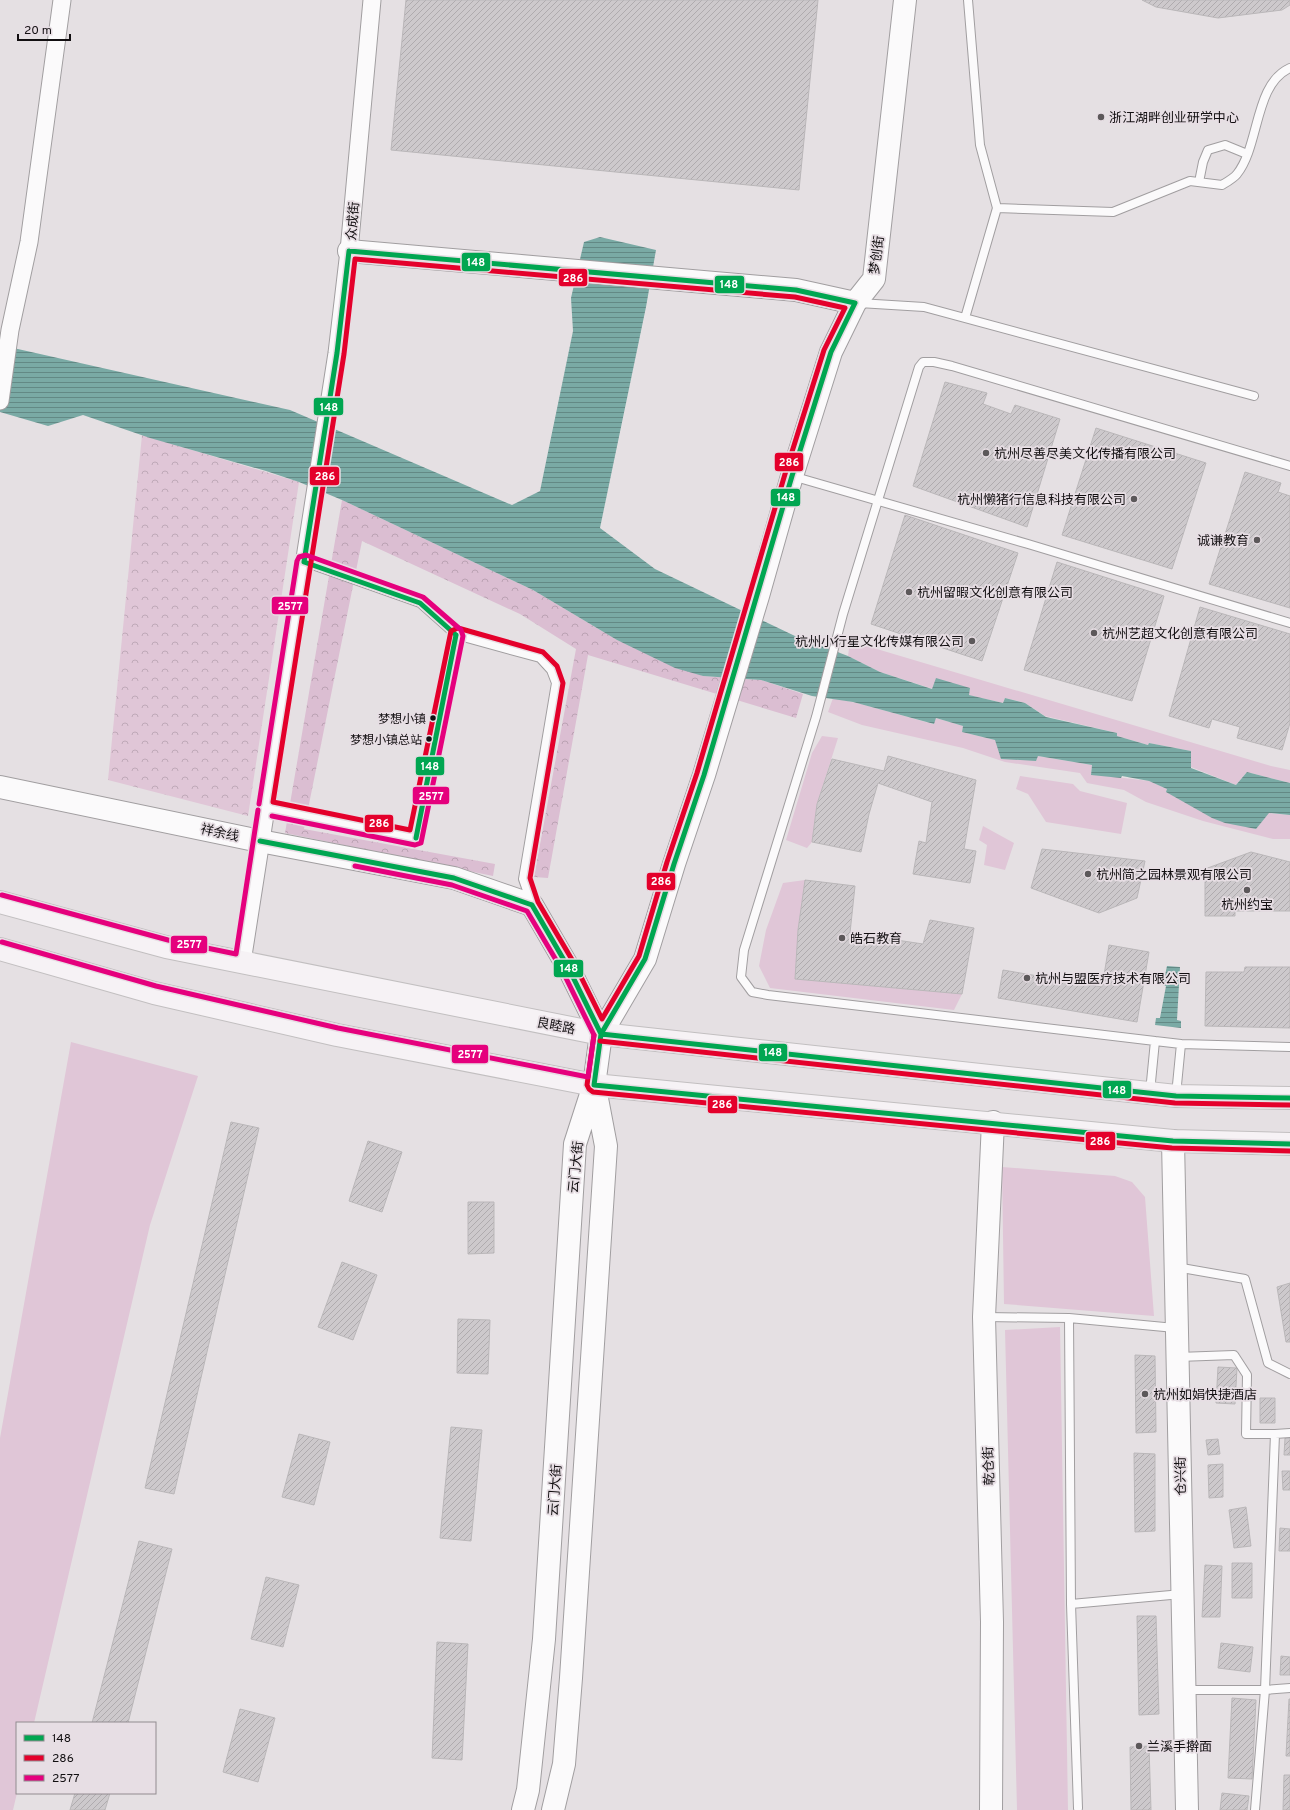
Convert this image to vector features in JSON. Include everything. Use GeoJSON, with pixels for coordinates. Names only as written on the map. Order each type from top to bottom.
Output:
{"type":"FeatureCollection","features":[{"type":"Feature","properties":{"kind":"main road","name":"良睦路"},"geometry":{"type":"LineString","coordinates":[[0,902],[166,946],[601,1034],[1176,1096],[1290,1098]]}},
{"type":"Feature","properties":{"kind":"main road"},"geometry":{"type":"LineString","coordinates":[[0,950],[154,993],[338,1035],[594,1084],[993,1122],[1173,1141],[1290,1144]]}},
{"type":"Feature","properties":{"kind":"street"},"geometry":{"type":"LineString","coordinates":[[0,401],[8,346],[29,242],[62,0]]}},
{"type":"Feature","properties":{"kind":"street","name":"众成街"},"geometry":{"type":"LineString","coordinates":[[242,962],[337,353],[349,252],[372,0]]}},
{"type":"Feature","properties":{"kind":"street","name":"梦创街"},"geometry":{"type":"LineString","coordinates":[[594,1084],[601,1034],[645,960],[674,864],[704,775],[792,476],[831,352],[855,303],[874,279],[905,0]]}},
{"type":"Feature","properties":{"kind":"street"},"geometry":{"type":"LineString","coordinates":[[349,252],[796,290],[855,303]]}},
{"type":"Feature","properties":{"kind":"street","name":"祥余线"},"geometry":{"type":"LineString","coordinates":[[0,787],[260,841],[454,878],[532,905]]}},
{"type":"Feature","properties":{"kind":"street"},"geometry":{"type":"LineString","coordinates":[[532,905],[568,967],[601,1034]]}},
{"type":"Feature","properties":{"kind":"street","name":"云门大街"},"geometry":{"type":"LineString","coordinates":[[523,1810],[528,1790],[544,1639],[575,1144],[594,1084]]}},
{"type":"Feature","properties":{"kind":"street","name":"云门大街"},"geometry":{"type":"LineString","coordinates":[[553,1810],[564,1764],[571,1686],[606,1146],[594,1084]]}},
{"type":"Feature","properties":{"kind":"street","name":"乾仓街"},"geometry":{"type":"LineString","coordinates":[[991,1810],[992,1622],[984,1317],[993,1122]]}},
{"type":"Feature","properties":{"kind":"street","name":"仓兴街"},"geometry":{"type":"LineString","coordinates":[[1173,1141],[1187,1810]]}},
{"type":"Feature","properties":{"kind":"lane"},"geometry":{"type":"LineString","coordinates":[[965,318],[997,208],[980,145],[968,0]]}},
{"type":"Feature","properties":{"kind":"lane"},"geometry":{"type":"LineString","coordinates":[[997,208],[1113,212],[1190,181],[1222,185],[1237,175],[1252,143],[1261,108],[1272,82],[1282,72],[1290,68]]}},
{"type":"Feature","properties":{"kind":"lane"},"geometry":{"type":"LineString","coordinates":[[1199,182],[1203,162],[1208,150],[1225,145],[1247,154]]}},
{"type":"Feature","properties":{"kind":"lane"},"geometry":{"type":"LineString","coordinates":[[855,303],[924,307],[1254,396]]}},
{"type":"Feature","properties":{"kind":"lane"},"geometry":{"type":"LineString","coordinates":[[1290,466],[1082,406],[952,366],[934,362],[923,362],[919,368],[878,501],[820,702],[744,950],[741,977],[752,992],[768,995],[1181,1044],[1290,1047]]}},
{"type":"Feature","properties":{"kind":"lane"},"geometry":{"type":"LineString","coordinates":[[792,476],[1028,544],[1290,623]]}},
{"type":"Feature","properties":{"kind":"lane"},"geometry":{"type":"LineString","coordinates":[[304,562],[420,603],[456,635],[540,658],[550,670],[556,682],[523,880],[532,905]]}},
{"type":"Feature","properties":{"kind":"lane"},"geometry":{"type":"LineString","coordinates":[[265,808],[416,838],[456,635]]}},
{"type":"Feature","properties":{"kind":"lane"},"geometry":{"type":"LineString","coordinates":[[1150,1093],[1155,1041]]}},
{"type":"Feature","properties":{"kind":"lane"},"geometry":{"type":"LineString","coordinates":[[1176,1096],[1181,1044]]}},
{"type":"Feature","properties":{"kind":"lane"},"geometry":{"type":"LineString","coordinates":[[1176,1267],[1245,1279],[1268,1363],[1290,1374]]}},
{"type":"Feature","properties":{"kind":"lane"},"geometry":{"type":"LineString","coordinates":[[984,1317],[1069,1318],[1177,1328]]}},
{"type":"Feature","properties":{"kind":"lane"},"geometry":{"type":"LineString","coordinates":[[1069,1318],[1072,1604],[1078,1808]]}},
{"type":"Feature","properties":{"kind":"lane"},"geometry":{"type":"LineString","coordinates":[[1178,1357],[1234,1356],[1247,1375],[1246,1434],[1290,1433]]}},
{"type":"Feature","properties":{"kind":"lane"},"geometry":{"type":"LineString","coordinates":[[1255,1810],[1264,1690],[1275,1434]]}},
{"type":"Feature","properties":{"kind":"lane"},"geometry":{"type":"LineString","coordinates":[[1072,1604],[1182,1594]]}},
{"type":"Feature","properties":{"kind":"lane"},"geometry":{"type":"LineString","coordinates":[[1184,1690],[1264,1690],[1290,1688]]}},
{"type":"Feature","properties":{"kind":"green space"},"geometry":{"type":"Polygon","coordinates":[[[142,435],[299,482],[248,816],[108,780],[142,435]]]}},
{"type":"Feature","properties":{"kind":"green space"},"geometry":{"type":"Polygon","coordinates":[[[342,500],[533,590],[617,640],[703,676],[761,680],[803,694],[796,718],[588,655],[548,878],[534,877],[576,649],[520,614],[362,541],[304,829],[495,864],[493,876],[285,833],[342,500]]]}},
{"type":"Feature","properties":{"kind":"green space"},"geometry":{"type":"Polygon","coordinates":[[[850,641],[1271,766],[1290,770],[1290,783],[1247,772],[1236,785],[1191,767],[1191,751],[1149,743],[1148,745],[1117,736],[1117,733],[1045,716],[1025,703],[1005,698],[1003,703],[968,695],[970,689],[936,679],[933,689],[880,672],[848,656],[850,641]]]}},
{"type":"Feature","properties":{"kind":"green space"},"geometry":{"type":"Polygon","coordinates":[[[833,698],[861,704],[933,724],[936,718],[963,726],[962,732],[995,740],[1038,756],[1092,765],[1091,774],[1149,781],[1168,789],[1166,792],[1268,813],[1290,815],[1290,839],[1273,839],[1203,821],[1146,802],[1124,790],[1087,783],[1080,773],[1005,762],[963,748],[862,725],[828,712],[833,698]]]}},
{"type":"Feature","properties":{"kind":"green space"},"geometry":{"type":"Polygon","coordinates":[[[822,736],[838,738],[817,804],[812,842],[807,848],[786,840],[812,753],[822,736]]]}},
{"type":"Feature","properties":{"kind":"green space"},"geometry":{"type":"Polygon","coordinates":[[[1020,776],[1073,784],[1080,791],[1127,803],[1121,834],[1046,822],[1028,794],[1016,789],[1020,776]]]}},
{"type":"Feature","properties":{"kind":"green space"},"geometry":{"type":"Polygon","coordinates":[[[983,826],[1014,843],[1005,870],[984,865],[987,845],[979,840],[983,826]]]}},
{"type":"Feature","properties":{"kind":"green space"},"geometry":{"type":"Polygon","coordinates":[[[805,880],[798,930],[795,979],[962,994],[954,1010],[770,988],[759,966],[766,930],[783,883],[805,880]]]}},
{"type":"Feature","properties":{"kind":"green space"},"geometry":{"type":"Polygon","coordinates":[[[71,1042],[198,1076],[150,1225],[34,1722],[16,1722],[17,1794],[13,1810],[0,1810],[0,1438],[71,1042]]]}},
{"type":"Feature","properties":{"kind":"green space"},"geometry":{"type":"Polygon","coordinates":[[[1002,1167],[1115,1176],[1132,1182],[1145,1197],[1154,1316],[1004,1304],[1002,1167]]]}},
{"type":"Feature","properties":{"kind":"green space"},"geometry":{"type":"Polygon","coordinates":[[[1060,1327],[1068,1810],[1017,1810],[1005,1330],[1060,1327]]]}},
{"type":"Feature","properties":{"kind":"water"},"geometry":{"type":"Polygon","coordinates":[[[600,237],[656,250],[646,307],[600,528],[655,569],[795,636],[848,656],[880,672],[932,689],[936,678],[970,688],[969,695],[1003,703],[1005,698],[1025,703],[1046,717],[1117,733],[1117,736],[1148,745],[1149,743],[1191,751],[1191,768],[1236,785],[1247,772],[1290,783],[1290,815],[1269,813],[1256,829],[1225,823],[1212,818],[1166,792],[1167,789],[1149,781],[1122,776],[1121,778],[1091,775],[1092,765],[1038,756],[1036,761],[1001,759],[995,740],[962,732],[963,726],[936,718],[934,724],[853,702],[812,696],[761,680],[703,676],[675,668],[617,640],[533,590],[342,500],[299,482],[266,471],[150,438],[83,415],[48,426],[0,412],[0,345],[290,410],[512,505],[540,491],[573,331],[571,298],[584,242],[600,237]]]}},
{"type":"Feature","properties":{"kind":"water"},"geometry":{"type":"Polygon","coordinates":[[[1167,966],[1180,967],[1177,1020],[1181,1021],[1181,1028],[1155,1025],[1156,1018],[1160,1018],[1166,986],[1163,985],[1167,966]]]}},
{"type":"Feature","properties":{"kind":"building"},"geometry":{"type":"Polygon","coordinates":[[[406,0],[818,0],[799,190],[391,150],[406,0]]]}},
{"type":"Feature","properties":{"kind":"building"},"geometry":{"type":"Polygon","coordinates":[[[1142,0],[1290,0],[1290,5],[1282,10],[1218,18],[1156,7],[1142,0]]]}},
{"type":"Feature","properties":{"kind":"building","name":"杭州尽善尽美文化传播有限公司"},"geometry":{"type":"Polygon","coordinates":[[[945,382],[987,393],[983,404],[1011,414],[1015,405],[1060,419],[1027,527],[913,486],[945,382]]]}},
{"type":"Feature","properties":{"kind":"building","name":"杭州懒猪行信息科技有限公司"},"geometry":{"type":"Polygon","coordinates":[[[1096,428],[1206,463],[1172,569],[1062,535],[1096,428]]]}},
{"type":"Feature","properties":{"kind":"building","name":"诚谦教育"},"geometry":{"type":"Polygon","coordinates":[[[1245,472],[1281,483],[1278,492],[1290,496],[1290,608],[1209,584],[1245,472]]]}},
{"type":"Feature","properties":{"kind":"building"},"geometry":{"type":"Polygon","coordinates":[[[905,515],[1018,553],[982,661],[871,624],[905,515]]]}},
{"type":"Feature","properties":{"kind":"building","name":"杭州艺超文化创意有限公司"},"geometry":{"type":"Polygon","coordinates":[[[1057,562],[1164,596],[1132,701],[1024,670],[1057,562]]]}},
{"type":"Feature","properties":{"kind":"building"},"geometry":{"type":"Polygon","coordinates":[[[1200,607],[1290,634],[1290,723],[1282,750],[1237,738],[1240,727],[1212,719],[1209,728],[1169,716],[1200,607]]]}},
{"type":"Feature","properties":{"kind":"building"},"geometry":{"type":"Polygon","coordinates":[[[888,756],[976,780],[964,849],[976,851],[970,883],[913,874],[919,841],[926,843],[932,802],[878,783],[869,814],[861,852],[812,842],[817,804],[832,759],[884,771],[888,756]]]}},
{"type":"Feature","properties":{"kind":"building","name":"杭州简之园林景观有限公司"},"geometry":{"type":"Polygon","coordinates":[[[1042,849],[1145,861],[1137,898],[1099,913],[1031,888],[1042,849]]]}},
{"type":"Feature","properties":{"kind":"building","name":"杭州约宝"},"geometry":{"type":"Polygon","coordinates":[[[1251,852],[1290,862],[1290,911],[1235,911],[1235,916],[1205,916],[1205,869],[1251,852]]]}},
{"type":"Feature","properties":{"kind":"building","name":"皓石教育"},"geometry":{"type":"Polygon","coordinates":[[[805,880],[855,886],[850,933],[923,944],[930,920],[974,928],[962,994],[795,979],[798,930],[805,880]]]}},
{"type":"Feature","properties":{"kind":"building","name":"杭州与盟医疗技术有限公司"},"geometry":{"type":"Polygon","coordinates":[[[1109,945],[1149,952],[1137,1022],[998,998],[1003,970],[1102,987],[1109,945]]]}},
{"type":"Feature","properties":{"kind":"building"},"geometry":{"type":"Polygon","coordinates":[[[1245,967],[1290,967],[1290,1028],[1205,1026],[1206,972],[1244,972],[1245,967]]]}},
{"type":"Feature","properties":{"kind":"building"},"geometry":{"type":"Polygon","coordinates":[[[231,1122],[259,1128],[174,1494],[145,1488],[231,1122]]]}},
{"type":"Feature","properties":{"kind":"building"},"geometry":{"type":"Polygon","coordinates":[[[368,1141],[402,1152],[382,1212],[349,1201],[368,1141]]]}},
{"type":"Feature","properties":{"kind":"building"},"geometry":{"type":"Polygon","coordinates":[[[468,1202],[494,1202],[494,1253],[468,1254],[468,1202]]]}},
{"type":"Feature","properties":{"kind":"building"},"geometry":{"type":"Polygon","coordinates":[[[342,1262],[377,1275],[353,1340],[318,1327],[342,1262]]]}},
{"type":"Feature","properties":{"kind":"building"},"geometry":{"type":"Polygon","coordinates":[[[1290,1283],[1290,1342],[1286,1342],[1277,1287],[1290,1283]]]}},
{"type":"Feature","properties":{"kind":"building"},"geometry":{"type":"Polygon","coordinates":[[[458,1319],[490,1320],[488,1374],[457,1373],[458,1319]]]}},
{"type":"Feature","properties":{"kind":"building"},"geometry":{"type":"Polygon","coordinates":[[[1135,1355],[1155,1356],[1156,1432],[1136,1433],[1135,1355]]]}},
{"type":"Feature","properties":{"kind":"building"},"geometry":{"type":"Polygon","coordinates":[[[1218,1367],[1237,1368],[1235,1404],[1216,1403],[1218,1367]]]}},
{"type":"Feature","properties":{"kind":"building"},"geometry":{"type":"Polygon","coordinates":[[[1260,1398],[1275,1398],[1275,1423],[1260,1423],[1260,1398]]]}},
{"type":"Feature","properties":{"kind":"building"},"geometry":{"type":"Polygon","coordinates":[[[451,1427],[482,1430],[471,1541],[440,1538],[451,1427]]]}},
{"type":"Feature","properties":{"kind":"building"},"geometry":{"type":"Polygon","coordinates":[[[299,1434],[330,1442],[314,1505],[282,1497],[299,1434]]]}},
{"type":"Feature","properties":{"kind":"building"},"geometry":{"type":"Polygon","coordinates":[[[1285,1438],[1290,1438],[1290,1455],[1284,1455],[1285,1438]]]}},
{"type":"Feature","properties":{"kind":"building"},"geometry":{"type":"Polygon","coordinates":[[[1218,1439],[1220,1454],[1208,1455],[1206,1440],[1218,1439]]]}},
{"type":"Feature","properties":{"kind":"building"},"geometry":{"type":"Polygon","coordinates":[[[1134,1453],[1155,1454],[1155,1531],[1135,1532],[1134,1453]]]}},
{"type":"Feature","properties":{"kind":"building"},"geometry":{"type":"Polygon","coordinates":[[[1223,1464],[1223,1497],[1209,1498],[1208,1465],[1223,1464]]]}},
{"type":"Feature","properties":{"kind":"building"},"geometry":{"type":"Polygon","coordinates":[[[1282,1471],[1290,1471],[1290,1490],[1283,1490],[1282,1471]]]}},
{"type":"Feature","properties":{"kind":"building"},"geometry":{"type":"Polygon","coordinates":[[[1246,1507],[1251,1546],[1234,1548],[1229,1510],[1246,1507]]]}},
{"type":"Feature","properties":{"kind":"building"},"geometry":{"type":"Polygon","coordinates":[[[1280,1528],[1290,1529],[1290,1551],[1279,1551],[1280,1528]]]}},
{"type":"Feature","properties":{"kind":"building"},"geometry":{"type":"Polygon","coordinates":[[[139,1541],[172,1549],[128,1722],[92,1722],[139,1541]]]}},
{"type":"Feature","properties":{"kind":"building"},"geometry":{"type":"Polygon","coordinates":[[[1232,1563],[1252,1563],[1252,1598],[1232,1598],[1232,1563]]]}},
{"type":"Feature","properties":{"kind":"building"},"geometry":{"type":"Polygon","coordinates":[[[1205,1565],[1222,1566],[1220,1617],[1202,1617],[1205,1565]]]}},
{"type":"Feature","properties":{"kind":"building"},"geometry":{"type":"Polygon","coordinates":[[[266,1577],[299,1585],[283,1647],[251,1639],[266,1577]]]}},
{"type":"Feature","properties":{"kind":"building"},"geometry":{"type":"Polygon","coordinates":[[[1137,1616],[1156,1616],[1159,1714],[1139,1715],[1137,1616]]]}},
{"type":"Feature","properties":{"kind":"building"},"geometry":{"type":"Polygon","coordinates":[[[437,1642],[468,1644],[462,1760],[432,1758],[437,1642]]]}},
{"type":"Feature","properties":{"kind":"building"},"geometry":{"type":"Polygon","coordinates":[[[1221,1643],[1253,1647],[1250,1672],[1218,1668],[1221,1643]]]}},
{"type":"Feature","properties":{"kind":"building"},"geometry":{"type":"Polygon","coordinates":[[[1281,1656],[1290,1657],[1290,1675],[1280,1675],[1281,1656]]]}},
{"type":"Feature","properties":{"kind":"building"},"geometry":{"type":"Polygon","coordinates":[[[1232,1698],[1256,1700],[1252,1779],[1228,1778],[1232,1698]]]}},
{"type":"Feature","properties":{"kind":"building"},"geometry":{"type":"Polygon","coordinates":[[[1289,1699],[1290,1756],[1286,1756],[1289,1699]]]}},
{"type":"Feature","properties":{"kind":"building"},"geometry":{"type":"Polygon","coordinates":[[[240,1709],[275,1718],[258,1782],[223,1772],[240,1709]]]}},
{"type":"Feature","properties":{"kind":"building"},"geometry":{"type":"Polygon","coordinates":[[[1149,1746],[1151,1810],[1131,1810],[1130,1747],[1149,1746]]]}},
{"type":"Feature","properties":{"kind":"building"},"geometry":{"type":"Polygon","coordinates":[[[1284,1775],[1290,1775],[1290,1810],[1283,1810],[1284,1775]]]}},
{"type":"Feature","properties":{"kind":"building"},"geometry":{"type":"Polygon","coordinates":[[[1222,1793],[1249,1796],[1247,1810],[1220,1810],[1222,1793]]]}},
{"type":"Feature","properties":{"kind":"building"},"geometry":{"type":"Polygon","coordinates":[[[75,1794],[110,1794],[105,1810],[70,1810],[75,1794]]]}},
{"type":"Feature","properties":{"kind":"transit line","name":"148"},"geometry":{"type":"LineString","coordinates":[[349,251],[796,290],[855,303]]}},
{"type":"Feature","properties":{"kind":"transit line","name":"148"},"geometry":{"type":"LineString","coordinates":[[304,562],[337,353],[349,251]]}},
{"type":"Feature","properties":{"kind":"transit line","name":"286"},"geometry":{"type":"LineString","coordinates":[[355,259],[795,297],[845,308],[824,350],[785,474],[697,773],[667,862],[639,956],[602,1019],[574,963],[538,902],[530,878],[563,683],[557,666],[543,652],[458,628],[451,631],[410,830],[273,802],[344,354],[355,259]]}},
{"type":"Feature","properties":{"kind":"transit line","name":"148"},"geometry":{"type":"LineString","coordinates":[[594,1085],[601,1034],[645,959],[674,864],[704,775],[792,476],[831,352],[855,303]]}},
{"type":"Feature","properties":{"kind":"transit line","name":"2577"},"geometry":{"type":"LineString","coordinates":[[259,804],[297,561],[299,557],[306,555],[423,597],[461,630],[463,636],[421,843],[415,845],[272,816]]}},
{"type":"Feature","properties":{"kind":"transit line","name":"148"},"geometry":{"type":"LineString","coordinates":[[304,562],[420,603],[456,635]]}},
{"type":"Feature","properties":{"kind":"transit line","name":"148"},"geometry":{"type":"LineString","coordinates":[[416,838],[456,635]]}},
{"type":"Feature","properties":{"kind":"transit line","name":"2577"},"geometry":{"type":"LineString","coordinates":[[2,895],[168,940],[236,954],[258,810]]}},
{"type":"Feature","properties":{"kind":"transit line","name":"148"},"geometry":{"type":"LineString","coordinates":[[260,841],[454,878],[532,905]]}},
{"type":"Feature","properties":{"kind":"transit line","name":"2577"},"geometry":{"type":"LineString","coordinates":[[2,942],[156,986],[338,1028],[588,1077],[594,1035],[562,970],[527,911],[452,885],[355,866]]}},
{"type":"Feature","properties":{"kind":"transit line","name":"148"},"geometry":{"type":"LineString","coordinates":[[532,905],[568,967],[601,1034]]}},
{"type":"Feature","properties":{"kind":"transit line","name":"148"},"geometry":{"type":"LineString","coordinates":[[601,1034],[1176,1096],[1290,1098]]}},
{"type":"Feature","properties":{"kind":"transit line","name":"286"},"geometry":{"type":"LineString","coordinates":[[594,1035],[587,1085],[593,1092],[1172,1148],[1290,1151]]}},
{"type":"Feature","properties":{"kind":"transit line","name":"286"},"geometry":{"type":"LineString","coordinates":[[600,1041],[1175,1103],[1290,1105]]}},
{"type":"Feature","properties":{"kind":"transit line","name":"148"},"geometry":{"type":"LineString","coordinates":[[594,1085],[1173,1141],[1290,1144]]}},
{"type":"Feature","properties":{"kind":"place","name":"浙江湖畔创业研学中心"},"geometry":{"type":"Point","coordinates":[1101,117]}},
{"type":"Feature","properties":{"kind":"place","name":"杭州尽善尽美文化传播有限公司"},"geometry":{"type":"Point","coordinates":[986,453]}},
{"type":"Feature","properties":{"kind":"place","name":"杭州懒猪行信息科技有限公司"},"geometry":{"type":"Point","coordinates":[1134,499]}},
{"type":"Feature","properties":{"kind":"place","name":"诚谦教育"},"geometry":{"type":"Point","coordinates":[1257,540]}},
{"type":"Feature","properties":{"kind":"place","name":"杭州留暇文化创意有限公司"},"geometry":{"type":"Point","coordinates":[909,592]}},
{"type":"Feature","properties":{"kind":"place","name":"杭州艺超文化创意有限公司"},"geometry":{"type":"Point","coordinates":[1094,633]}},
{"type":"Feature","properties":{"kind":"place","name":"杭州小行星文化传媒有限公司"},"geometry":{"type":"Point","coordinates":[972,641]}},
{"type":"Feature","properties":{"kind":"place","name":"梦想小镇"},"geometry":{"type":"Point","coordinates":[433,718]}},
{"type":"Feature","properties":{"kind":"place","name":"梦想小镇总站"},"geometry":{"type":"Point","coordinates":[429,739]}},
{"type":"Feature","properties":{"kind":"place","name":"杭州简之园林景观有限公司"},"geometry":{"type":"Point","coordinates":[1088,874]}},
{"type":"Feature","properties":{"kind":"place","name":"杭州约宝"},"geometry":{"type":"Point","coordinates":[1247,890]}},
{"type":"Feature","properties":{"kind":"place","name":"皓石教育"},"geometry":{"type":"Point","coordinates":[842,938]}},
{"type":"Feature","properties":{"kind":"place","name":"杭州与盟医疗技术有限公司"},"geometry":{"type":"Point","coordinates":[1027,978]}},
{"type":"Feature","properties":{"kind":"place","name":"杭州如娟快捷酒店"},"geometry":{"type":"Point","coordinates":[1145,1394]}},
{"type":"Feature","properties":{"kind":"place","name":"兰溪手擀面"},"geometry":{"type":"Point","coordinates":[1139,1746]}}]}
